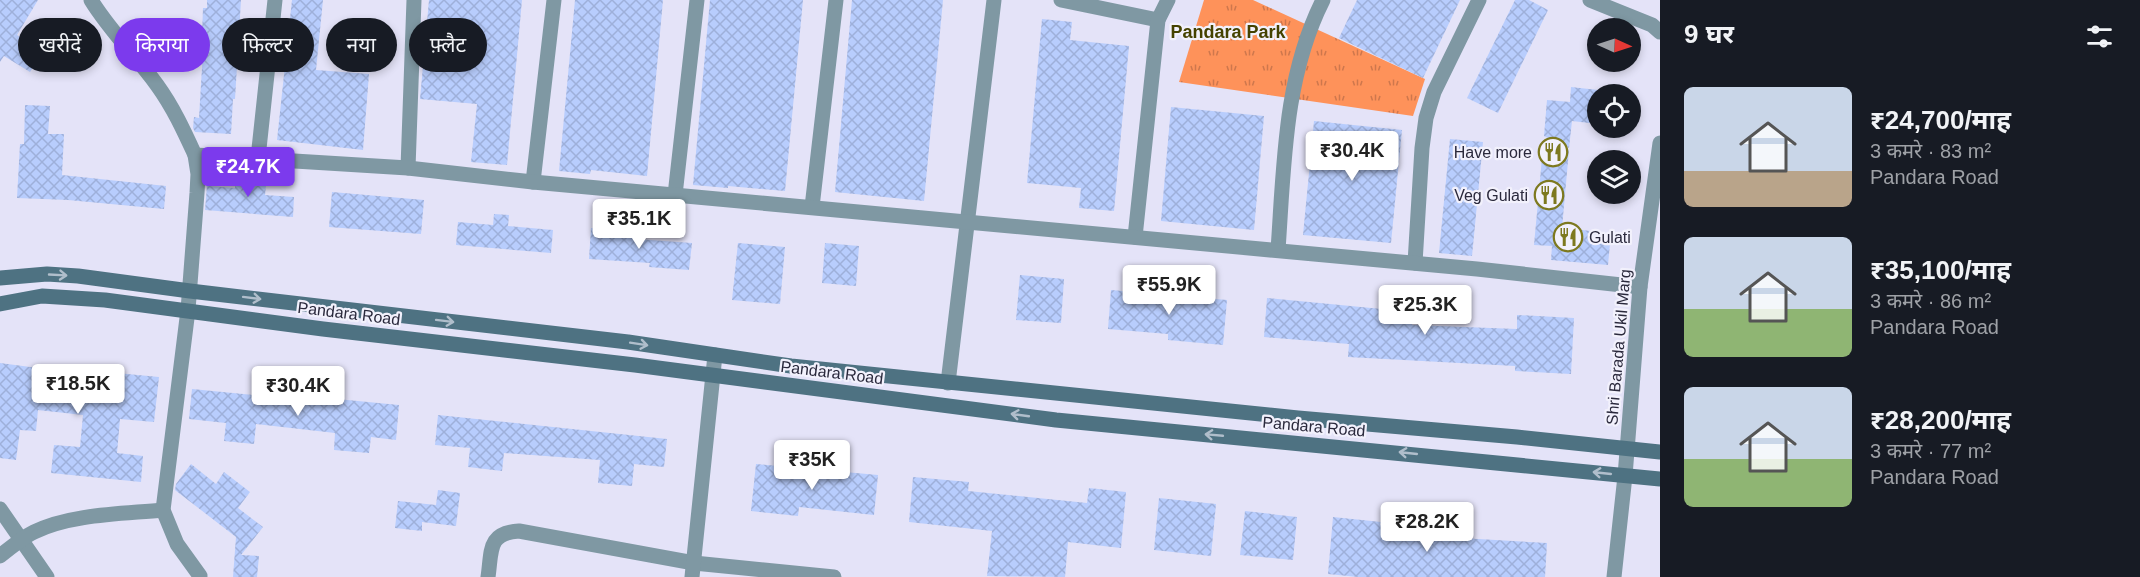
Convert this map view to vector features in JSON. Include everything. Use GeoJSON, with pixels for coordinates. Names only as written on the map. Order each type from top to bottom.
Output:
{"type":"FeatureCollection","features":[{"type":"Feature","properties":{"kind":"main road","name":"Pandara Road"},"geometry":{"type":"LineString","coordinates":[[0,278],[47,274],[78,276],[628,342],[790,366],[1660,452]]}},
{"type":"Feature","properties":{"kind":"main road","name":"Pandara Road"},"geometry":{"type":"LineString","coordinates":[[0,303],[42,296],[70,297],[714,375],[1056,420],[1660,479]]}},
{"type":"Feature","properties":{"kind":"street"},"geometry":{"type":"LineString","coordinates":[[91,0],[101,16],[161,91],[184,130],[195,155],[198,174],[190,291],[163,510],[177,544],[200,576]]}},
{"type":"Feature","properties":{"kind":"street"},"geometry":{"type":"LineString","coordinates":[[258,158],[275,0]]}},
{"type":"Feature","properties":{"kind":"street"},"geometry":{"type":"LineString","coordinates":[[408,168],[414,0]]}},
{"type":"Feature","properties":{"kind":"street"},"geometry":{"type":"LineString","coordinates":[[533,182],[554,0]]}},
{"type":"Feature","properties":{"kind":"street"},"geometry":{"type":"LineString","coordinates":[[675,195],[697,0]]}},
{"type":"Feature","properties":{"kind":"street"},"geometry":{"type":"LineString","coordinates":[[812,207],[836,0]]}},
{"type":"Feature","properties":{"kind":"street"},"geometry":{"type":"LineString","coordinates":[[948,383],[994,0]]}},
{"type":"Feature","properties":{"kind":"street"},"geometry":{"type":"LineString","coordinates":[[1061,0],[1158,20]]}},
{"type":"Feature","properties":{"kind":"street"},"geometry":{"type":"LineString","coordinates":[[1135,237],[1158,20],[1168,0]]}},
{"type":"Feature","properties":{"kind":"street"},"geometry":{"type":"LineString","coordinates":[[1278,250],[1288,113],[1305,45],[1323,0]]}},
{"type":"Feature","properties":{"kind":"street"},"geometry":{"type":"LineString","coordinates":[[1415,263],[1426,118],[1434,92],[1479,0]]}},
{"type":"Feature","properties":{"kind":"street"},"geometry":{"type":"LineString","coordinates":[[1590,0],[1652,25],[1660,32]]}},
{"type":"Feature","properties":{"kind":"street","name":"Shri Barada Ukil Marg"},"geometry":{"type":"LineString","coordinates":[[1614,577],[1625,476],[1640,287],[1660,142]]}},
{"type":"Feature","properties":{"kind":"street"},"geometry":{"type":"LineString","coordinates":[[195,155],[408,168],[533,182],[1415,263],[1640,287]]}},
{"type":"Feature","properties":{"kind":"street"},"geometry":{"type":"LineString","coordinates":[[693,570],[715,355]]}},
{"type":"Feature","properties":{"kind":"street"},"geometry":{"type":"LineString","coordinates":[[0,508],[47,577]]}},
{"type":"Feature","properties":{"kind":"street"},"geometry":{"type":"LineString","coordinates":[[0,556],[21,540],[50,526],[70,520],[163,510]]}},
{"type":"Feature","properties":{"kind":"street"},"geometry":{"type":"LineString","coordinates":[[488,577],[492,546],[498,536],[507,532],[519,531],[693,570],[834,577]]}},
{"type":"Feature","properties":{"kind":"green space"},"geometry":{"type":"Polygon","coordinates":[[[1204,0],[1253,0],[1425,79],[1413,116],[1179,82],[1204,0]]]}},
{"type":"Feature","properties":{"kind":"building"},"geometry":{"type":"Polygon","coordinates":[[[0,0],[38,0],[27,18],[18,18],[18,65],[4,56],[0,62],[0,0]]]}},
{"type":"Feature","properties":{"kind":"building"},"geometry":{"type":"Polygon","coordinates":[[[207,0],[241,0],[240,18],[222,18],[222,72],[237,72],[231,134],[195,132],[193,128],[194,117],[199,118],[202,72],[210,72],[210,18],[203,18],[203,8],[207,8],[207,0]]]}},
{"type":"Feature","properties":{"kind":"building"},"geometry":{"type":"Polygon","coordinates":[[[292,0],[323,0],[316,70],[369,74],[363,150],[277,140],[284,72],[314,72],[314,18],[290,18],[292,0]]]}},
{"type":"Feature","properties":{"kind":"building"},"geometry":{"type":"Polygon","coordinates":[[[429,0],[522,0],[507,165],[471,162],[477,104],[420,99],[422,72],[487,72],[487,18],[427,18],[429,0]]]}},
{"type":"Feature","properties":{"kind":"building"},"geometry":{"type":"Polygon","coordinates":[[[575,0],[663,0],[647,176],[591,170],[590,174],[559,171],[575,0]]]}},
{"type":"Feature","properties":{"kind":"building"},"geometry":{"type":"Polygon","coordinates":[[[710,0],[803,0],[785,191],[693,185],[710,0]]]}},
{"type":"Feature","properties":{"kind":"building"},"geometry":{"type":"Polygon","coordinates":[[[852,0],[943,0],[924,201],[835,192],[852,0]]]}},
{"type":"Feature","properties":{"kind":"building"},"geometry":{"type":"Polygon","coordinates":[[[1357,0],[1460,0],[1423,78],[1339,38],[1357,0]]]}},
{"type":"Feature","properties":{"kind":"building"},"geometry":{"type":"Polygon","coordinates":[[[1515,0],[1529,0],[1548,10],[1498,113],[1467,98],[1515,0]]]}},
{"type":"Feature","properties":{"kind":"building"},"geometry":{"type":"Polygon","coordinates":[[[1042,19],[1072,22],[1070,40],[1129,46],[1114,211],[1079,208],[1081,188],[1027,183],[1042,19]]]}},
{"type":"Feature","properties":{"kind":"building"},"geometry":{"type":"Polygon","coordinates":[[[1571,87],[1587,89],[1587,123],[1572,121],[1569,148],[1544,136],[1547,100],[1570,102],[1571,87]]]}},
{"type":"Feature","properties":{"kind":"building"},"geometry":{"type":"Polygon","coordinates":[[[25,105],[50,106],[48,134],[64,134],[62,175],[166,186],[164,209],[68,200],[17,198],[20,144],[24,144],[25,105]]]}},
{"type":"Feature","properties":{"kind":"building"},"geometry":{"type":"Polygon","coordinates":[[[1171,107],[1264,116],[1254,230],[1161,221],[1171,107]]]}},
{"type":"Feature","properties":{"kind":"building"},"geometry":{"type":"Polygon","coordinates":[[[1314,121],[1402,130],[1391,243],[1303,235],[1314,121]]]}},
{"type":"Feature","properties":{"kind":"building"},"geometry":{"type":"Polygon","coordinates":[[[1450,139],[1483,142],[1472,256],[1439,253],[1450,139]]]}},
{"type":"Feature","properties":{"kind":"building"},"geometry":{"type":"Polygon","coordinates":[[[1543,147],[1569,150],[1562,228],[1611,233],[1608,265],[1551,260],[1552,246],[1534,245],[1543,147]]]}},
{"type":"Feature","properties":{"kind":"building"},"geometry":{"type":"Polygon","coordinates":[[[236,174],[267,176],[265,195],[294,197],[293,217],[205,210],[207,186],[235,188],[236,174]]]}},
{"type":"Feature","properties":{"kind":"building"},"geometry":{"type":"Polygon","coordinates":[[[332,192],[424,200],[421,234],[329,227],[332,192]]]}},
{"type":"Feature","properties":{"kind":"building"},"geometry":{"type":"Polygon","coordinates":[[[494,214],[509,215],[508,226],[553,230],[551,253],[456,245],[458,222],[493,225],[494,214]]]}},
{"type":"Feature","properties":{"kind":"building"},"geometry":{"type":"Polygon","coordinates":[[[591,228],[636,232],[636,239],[692,243],[689,270],[649,267],[650,263],[589,259],[591,228]]]}},
{"type":"Feature","properties":{"kind":"building"},"geometry":{"type":"Polygon","coordinates":[[[738,243],[785,247],[780,304],[732,300],[738,243]]]}},
{"type":"Feature","properties":{"kind":"building"},"geometry":{"type":"Polygon","coordinates":[[[825,243],[859,246],[856,286],[822,283],[825,243]]]}},
{"type":"Feature","properties":{"kind":"building"},"geometry":{"type":"Polygon","coordinates":[[[1020,275],[1064,279],[1061,323],[1016,320],[1020,275]]]}},
{"type":"Feature","properties":{"kind":"building"},"geometry":{"type":"Polygon","coordinates":[[[1111,290],[1227,300],[1223,345],[1168,340],[1168,334],[1108,329],[1111,290]]]}},
{"type":"Feature","properties":{"kind":"building"},"geometry":{"type":"Polygon","coordinates":[[[1267,298],[1413,312],[1412,325],[1517,329],[1517,315],[1574,318],[1571,374],[1515,371],[1515,366],[1348,357],[1349,344],[1264,337],[1267,298]]]}},
{"type":"Feature","properties":{"kind":"building"},"geometry":{"type":"Polygon","coordinates":[[[0,363],[53,370],[53,367],[159,377],[154,422],[120,419],[117,453],[143,456],[141,482],[51,473],[54,445],[80,447],[83,415],[38,410],[36,431],[20,430],[16,460],[0,458],[0,363]]]}},
{"type":"Feature","properties":{"kind":"building"},"geometry":{"type":"Polygon","coordinates":[[[192,389],[306,400],[306,396],[399,405],[396,440],[371,437],[369,453],[334,450],[335,433],[256,424],[254,444],[224,441],[226,423],[189,419],[192,389]]]}},
{"type":"Feature","properties":{"kind":"building"},"geometry":{"type":"Polygon","coordinates":[[[438,415],[667,439],[664,467],[634,464],[632,486],[598,483],[600,460],[504,453],[502,471],[468,467],[470,448],[435,445],[438,415]]]}},
{"type":"Feature","properties":{"kind":"building"},"geometry":{"type":"Polygon","coordinates":[[[191,464],[216,484],[224,472],[250,492],[238,508],[263,527],[241,555],[259,556],[257,577],[233,577],[236,537],[175,490],[176,484],[191,464]]]}},
{"type":"Feature","properties":{"kind":"building"},"geometry":{"type":"Polygon","coordinates":[[[756,464],[878,475],[874,515],[799,507],[798,516],[751,511],[756,464]]]}},
{"type":"Feature","properties":{"kind":"building"},"geometry":{"type":"Polygon","coordinates":[[[913,477],[969,482],[968,491],[1087,503],[1089,488],[1126,492],[1121,548],[1068,542],[1065,577],[987,576],[992,531],[909,522],[913,477]]]}},
{"type":"Feature","properties":{"kind":"building"},"geometry":{"type":"Polygon","coordinates":[[[438,490],[460,493],[456,526],[422,522],[422,531],[395,528],[398,501],[436,505],[438,490]]]}},
{"type":"Feature","properties":{"kind":"building"},"geometry":{"type":"Polygon","coordinates":[[[1159,498],[1216,504],[1211,556],[1154,550],[1159,498]]]}},
{"type":"Feature","properties":{"kind":"building"},"geometry":{"type":"Polygon","coordinates":[[[1245,511],[1297,517],[1293,560],[1240,555],[1245,511]]]}},
{"type":"Feature","properties":{"kind":"building"},"geometry":{"type":"Polygon","coordinates":[[[1333,517],[1381,522],[1380,525],[1461,533],[1461,538],[1547,543],[1545,577],[1358,577],[1328,574],[1333,517]]]}},
{"type":"Feature","properties":{"kind":"place","name":"Have more"},"geometry":{"type":"Point","coordinates":[1553,152]}},
{"type":"Feature","properties":{"kind":"place","name":"Veg Gulati"},"geometry":{"type":"Point","coordinates":[1549,195]}},
{"type":"Feature","properties":{"kind":"place","name":"Gulati"},"geometry":{"type":"Point","coordinates":[1568,237]}},
{"type":"Feature","properties":{"kind":"district","name":"Pandara Park"},"geometry":{"type":"Point","coordinates":[1228,32]}}]}
